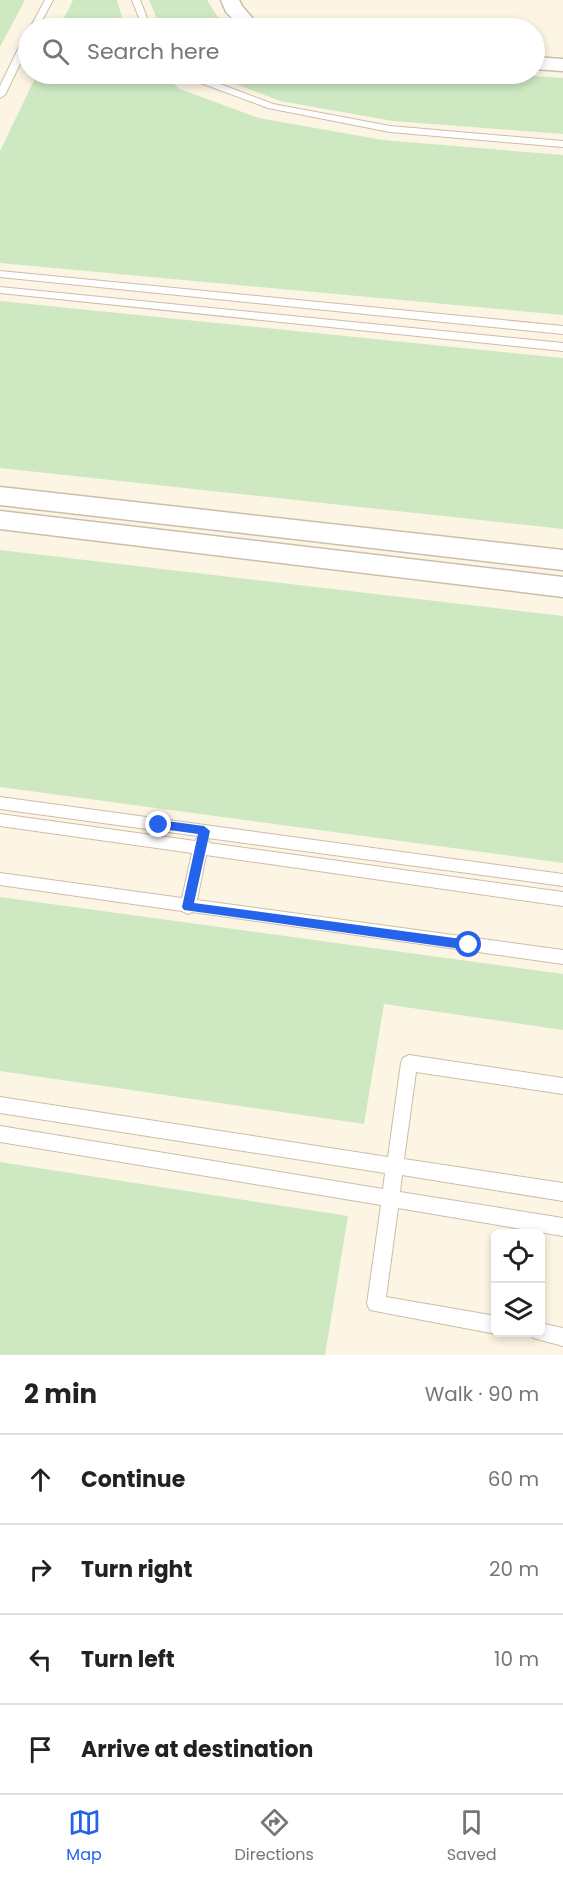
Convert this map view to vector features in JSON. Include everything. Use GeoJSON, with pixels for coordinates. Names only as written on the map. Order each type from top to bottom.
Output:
{"type":"FeatureCollection","features":[{"type":"Feature","properties":{"kind":"street"},"geometry":{"type":"LineString","coordinates":[[230,0],[233,8],[242,18]]}},
{"type":"Feature","properties":{"kind":"street"},"geometry":{"type":"LineString","coordinates":[[545,64],[563,65]]}},
{"type":"Feature","properties":{"kind":"street"},"geometry":{"type":"LineString","coordinates":[[0,496],[563,560]]}},
{"type":"Feature","properties":{"kind":"street"},"geometry":{"type":"LineString","coordinates":[[0,520],[563,586]]}},
{"type":"Feature","properties":{"kind":"lane"},"geometry":{"type":"LineString","coordinates":[[39,18],[48,0]]}},
{"type":"Feature","properties":{"kind":"lane"},"geometry":{"type":"LineString","coordinates":[[136,0],[143,18]]}},
{"type":"Feature","properties":{"kind":"lane"},"geometry":{"type":"LineString","coordinates":[[0,95],[18,59]]}},
{"type":"Feature","properties":{"kind":"lane"},"geometry":{"type":"LineString","coordinates":[[212,84],[271,106],[390,129],[563,144]]}},
{"type":"Feature","properties":{"kind":"lane"},"geometry":{"type":"LineString","coordinates":[[0,274],[563,330]]}},
{"type":"Feature","properties":{"kind":"lane"},"geometry":{"type":"LineString","coordinates":[[0,290],[563,347]]}},
{"type":"Feature","properties":{"kind":"lane"},"geometry":{"type":"LineString","coordinates":[[0,803],[563,880]]}},
{"type":"Feature","properties":{"kind":"lane"},"geometry":{"type":"LineString","coordinates":[[0,820],[563,899]]}},
{"type":"Feature","properties":{"kind":"lane"},"geometry":{"type":"LineString","coordinates":[[188,907],[204,831]]}},
{"type":"Feature","properties":{"kind":"lane"},"geometry":{"type":"LineString","coordinates":[[0,879],[188,907],[563,957]]}},
{"type":"Feature","properties":{"kind":"lane"},"geometry":{"type":"LineString","coordinates":[[491,1324],[376,1304],[409,1063],[563,1086]]}},
{"type":"Feature","properties":{"kind":"lane"},"geometry":{"type":"LineString","coordinates":[[0,1105],[563,1192]]}},
{"type":"Feature","properties":{"kind":"lane"},"geometry":{"type":"LineString","coordinates":[[0,1134],[563,1227]]}},
{"type":"Feature","properties":{"kind":"lane"},"geometry":{"type":"LineString","coordinates":[[545,1333],[563,1337]]}},
{"type":"Feature","properties":{"kind":"green space"},"geometry":{"type":"Polygon","coordinates":[[[0,0],[25,0],[0,47],[0,0]]]}},
{"type":"Feature","properties":{"kind":"green space"},"geometry":{"type":"Polygon","coordinates":[[[73,0],[117,0],[122,18],[64,18],[73,0]]]}},
{"type":"Feature","properties":{"kind":"green space"},"geometry":{"type":"Polygon","coordinates":[[[149,0],[207,0],[217,16],[221,18],[157,18],[149,0]]]}},
{"type":"Feature","properties":{"kind":"green space"},"geometry":{"type":"Polygon","coordinates":[[[545,77],[563,78],[563,134],[393,121],[280,101],[236,84],[545,84],[545,77]]]}},
{"type":"Feature","properties":{"kind":"green space"},"geometry":{"type":"Polygon","coordinates":[[[32,84],[174,84],[180,89],[259,118],[383,140],[563,155],[563,315],[0,263],[0,151],[32,84]]]}},
{"type":"Feature","properties":{"kind":"green space"},"geometry":{"type":"Polygon","coordinates":[[[0,301],[563,358],[563,529],[0,468],[0,301]]]}},
{"type":"Feature","properties":{"kind":"green space"},"geometry":{"type":"Polygon","coordinates":[[[0,550],[563,616],[563,863],[0,787],[0,550]]]}},
{"type":"Feature","properties":{"kind":"green space"},"geometry":{"type":"Polygon","coordinates":[[[0,897],[563,974],[563,1030],[384,1004],[364,1124],[0,1071],[0,897]]]}},
{"type":"Feature","properties":{"kind":"green space"},"geometry":{"type":"Polygon","coordinates":[[[0,1162],[348,1216],[325,1355],[0,1355],[0,1162]]]}},
{"type":"Feature","properties":{"kind":"route"},"geometry":{"type":"LineString","coordinates":[[159,825],[204,831],[188,907],[469,945]]}}]}
